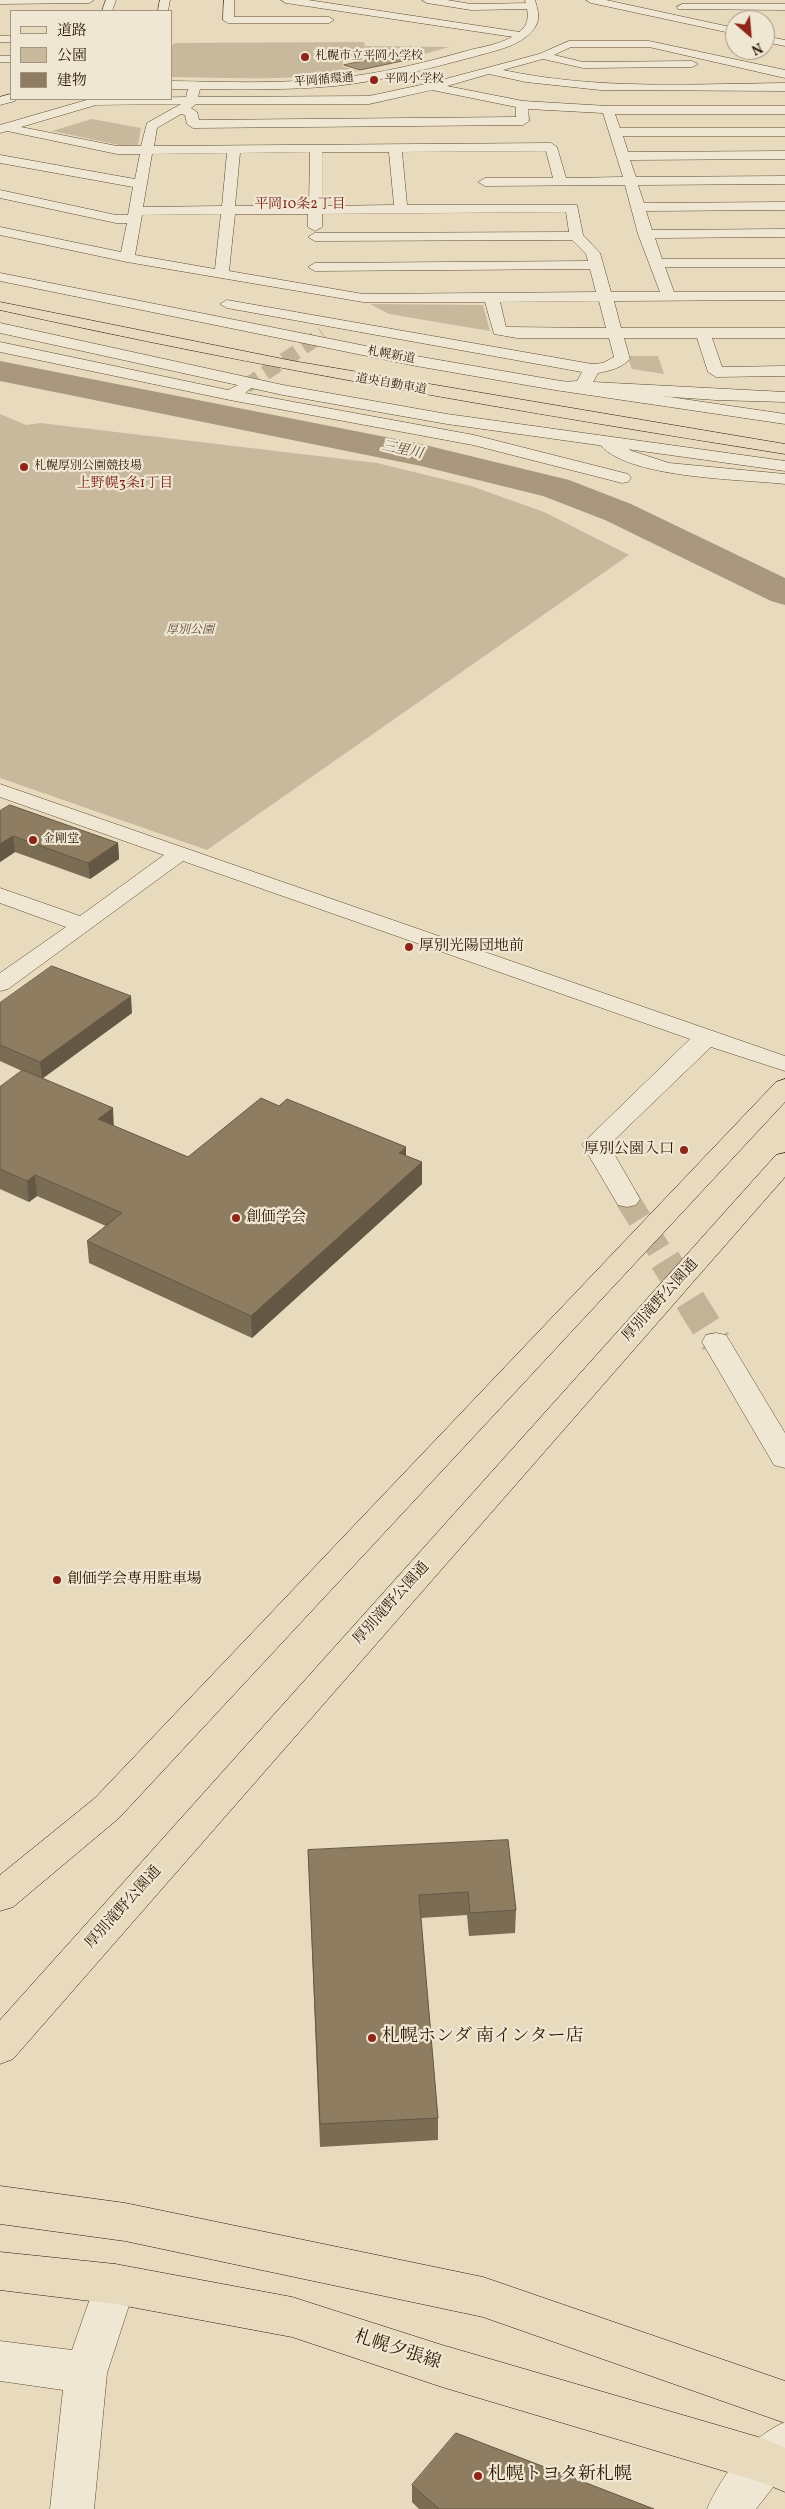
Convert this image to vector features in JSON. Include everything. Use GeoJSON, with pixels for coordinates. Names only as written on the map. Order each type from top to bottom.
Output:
{"type":"FeatureCollection","features":[{"type":"Feature","properties":{"kind":"main road","name":"道央自動車道"},"geometry":{"type":"LineString","coordinates":[[0,294],[380,370],[785,436]]}},
{"type":"Feature","properties":{"kind":"main road","name":"道央自動車道"},"geometry":{"type":"LineString","coordinates":[[0,306],[358,379],[785,449]]}},
{"type":"Feature","properties":{"kind":"main road"},"geometry":{"type":"LineString","coordinates":[[0,327],[75,338],[328,388],[447,408],[785,449]]}},
{"type":"Feature","properties":{"kind":"main road"},"geometry":{"type":"LineString","coordinates":[[0,1896],[108,1808],[785,1087]]}},
{"type":"Feature","properties":{"kind":"main road","name":"厚別滝野公園通"},"geometry":{"type":"LineString","coordinates":[[0,2047],[785,1162]]}},
{"type":"Feature","properties":{"kind":"main road"},"geometry":{"type":"LineString","coordinates":[[0,2205],[125,2222],[483,2296],[785,2402]]}},
{"type":"Feature","properties":{"kind":"main road","name":"札幌夕張線"},"geometry":{"type":"LineString","coordinates":[[0,2271],[115,2284],[292,2317],[442,2366],[778,2458]]}},
{"type":"Feature","properties":{"kind":"street"},"geometry":{"type":"LineString","coordinates":[[0,1],[89,0]]}},
{"type":"Feature","properties":{"kind":"street"},"geometry":{"type":"LineString","coordinates":[[229,0],[228,20],[408,18]]}},
{"type":"Feature","properties":{"kind":"street"},"geometry":{"type":"LineString","coordinates":[[286,0],[520,35],[527,29],[534,18],[531,3],[471,7],[427,0]]}},
{"type":"Feature","properties":{"kind":"street"},"geometry":{"type":"LineString","coordinates":[[591,0],[725,28]]}},
{"type":"Feature","properties":{"kind":"street"},"geometry":{"type":"LineString","coordinates":[[648,12],[666,7],[735,4],[785,7]]}},
{"type":"Feature","properties":{"kind":"street"},"geometry":{"type":"LineString","coordinates":[[679,31],[704,23]]}},
{"type":"Feature","properties":{"kind":"street","name":"平岡循環通"},"geometry":{"type":"LineString","coordinates":[[172,85],[275,85],[336,82],[374,77],[491,48],[520,35]]}},
{"type":"Feature","properties":{"kind":"street"},"geometry":{"type":"LineString","coordinates":[[639,43],[663,36]]}},
{"type":"Feature","properties":{"kind":"street"},"geometry":{"type":"LineString","coordinates":[[3,128],[96,100],[185,105],[369,100],[432,86],[543,56],[569,44],[639,43],[785,74]]}},
{"type":"Feature","properties":{"kind":"street"},"geometry":{"type":"LineString","coordinates":[[543,56],[583,65],[696,64],[715,58]]}},
{"type":"Feature","properties":{"kind":"street"},"geometry":{"type":"LineString","coordinates":[[447,60],[547,83],[586,86],[785,87]]}},
{"type":"Feature","properties":{"kind":"street"},"geometry":{"type":"LineString","coordinates":[[127,258],[151,126],[185,105],[195,85]]}},
{"type":"Feature","properties":{"kind":"street"},"geometry":{"type":"LineString","coordinates":[[432,86],[523,105],[608,110],[785,110]]}},
{"type":"Feature","properties":{"kind":"street"},"geometry":{"type":"LineString","coordinates":[[369,100],[468,137],[479,156],[488,195]]}},
{"type":"Feature","properties":{"kind":"street"},"geometry":{"type":"LineString","coordinates":[[185,105],[191,112],[193,124],[523,121],[521,110],[523,105]]}},
{"type":"Feature","properties":{"kind":"street"},"geometry":{"type":"LineString","coordinates":[[608,110],[632,181],[645,234],[669,297]]}},
{"type":"Feature","properties":{"kind":"street"},"geometry":{"type":"LineString","coordinates":[[3,128],[117,150],[396,148],[479,156],[550,147],[560,181]]}},
{"type":"Feature","properties":{"kind":"street"},"geometry":{"type":"LineString","coordinates":[[616,132],[785,132]]}},
{"type":"Feature","properties":{"kind":"street"},"geometry":{"type":"LineString","coordinates":[[396,148],[401,209]]}},
{"type":"Feature","properties":{"kind":"street"},"geometry":{"type":"LineString","coordinates":[[218,274],[223,269],[234,149]]}},
{"type":"Feature","properties":{"kind":"street"},"geometry":{"type":"LineString","coordinates":[[308,290],[315,285],[316,149]]}},
{"type":"Feature","properties":{"kind":"street"},"geometry":{"type":"LineString","coordinates":[[624,156],[785,155]]}},
{"type":"Feature","properties":{"kind":"street"},"geometry":{"type":"LineString","coordinates":[[0,159],[126,184],[142,183]]}},
{"type":"Feature","properties":{"kind":"street"},"geometry":{"type":"LineString","coordinates":[[0,194],[116,219],[134,215],[229,210],[401,209],[560,181],[785,180]]}},
{"type":"Feature","properties":{"kind":"street"},"geometry":{"type":"LineString","coordinates":[[226,304],[592,369],[607,367],[622,359],[593,253],[576,236],[572,208],[488,195]]}},
{"type":"Feature","properties":{"kind":"street"},"geometry":{"type":"LineString","coordinates":[[638,207],[785,206]]}},
{"type":"Feature","properties":{"kind":"street"},"geometry":{"type":"LineString","coordinates":[[0,231],[127,258],[363,298],[785,296]]}},
{"type":"Feature","properties":{"kind":"street"},"geometry":{"type":"LineString","coordinates":[[645,234],[785,234]]}},
{"type":"Feature","properties":{"kind":"street"},"geometry":{"type":"LineString","coordinates":[[315,252],[576,236]]}},
{"type":"Feature","properties":{"kind":"street"},"geometry":{"type":"LineString","coordinates":[[315,252],[596,265]]}},
{"type":"Feature","properties":{"kind":"street"},"geometry":{"type":"LineString","coordinates":[[656,263],[785,263]]}},
{"type":"Feature","properties":{"kind":"street","name":"札幌新道"},"geometry":{"type":"LineString","coordinates":[[0,277],[223,324],[554,384],[785,419]]}},
{"type":"Feature","properties":{"kind":"street"},"geometry":{"type":"LineString","coordinates":[[492,298],[499,331],[517,333],[785,333]]}},
{"type":"Feature","properties":{"kind":"street"},"geometry":{"type":"LineString","coordinates":[[323,334],[339,325]]}},
{"type":"Feature","properties":{"kind":"street"},"geometry":{"type":"LineString","coordinates":[[0,327],[284,390],[447,419],[785,466]]}},
{"type":"Feature","properties":{"kind":"street"},"geometry":{"type":"LineString","coordinates":[[703,334],[716,372],[785,371]]}},
{"type":"Feature","properties":{"kind":"street"},"geometry":{"type":"LineString","coordinates":[[0,347],[230,394],[474,440],[622,478]]}},
{"type":"Feature","properties":{"kind":"street"},"geometry":{"type":"LineString","coordinates":[[583,385],[592,369]]}},
{"type":"Feature","properties":{"kind":"street"},"geometry":{"type":"LineString","coordinates":[[554,384],[716,395],[785,397]]}},
{"type":"Feature","properties":{"kind":"street"},"geometry":{"type":"LineString","coordinates":[[230,394],[246,386]]}},
{"type":"Feature","properties":{"kind":"street"},"geometry":{"type":"LineString","coordinates":[[606,442],[628,457],[668,468],[785,479]]}},
{"type":"Feature","properties":{"kind":"street"},"geometry":{"type":"LineString","coordinates":[[0,790],[785,1064]]}},
{"type":"Feature","properties":{"kind":"street"},"geometry":{"type":"LineString","coordinates":[[0,984],[83,926],[180,853]]}},
{"type":"Feature","properties":{"kind":"street"},"geometry":{"type":"LineString","coordinates":[[0,895],[83,926]]}},
{"type":"Feature","properties":{"kind":"street"},"geometry":{"type":"LineString","coordinates":[[627,1199],[594,1144],[707,1037]]}},
{"type":"Feature","properties":{"kind":"street"},"geometry":{"type":"LineString","coordinates":[[716,1342],[785,1458]]}},
{"type":"Feature","properties":{"kind":"street"},"geometry":{"type":"LineString","coordinates":[[72,2509],[86,2373],[115,2284]]}},
{"type":"Feature","properties":{"kind":"street"},"geometry":{"type":"LineString","coordinates":[[0,2361],[86,2373]]}},
{"type":"Feature","properties":{"kind":"street"},"geometry":{"type":"LineString","coordinates":[[729,2509],[778,2458]]}},
{"type":"Feature","properties":{"kind":"green space"},"geometry":{"type":"Polygon","coordinates":[[[364,42],[365,46],[449,47],[421,55],[399,48],[344,59],[342,66],[358,71],[335,74],[265,78],[172,77],[172,45],[175,43],[364,42]]]}},
{"type":"Feature","properties":{"kind":"green space"},"geometry":{"type":"Polygon","coordinates":[[[92,119],[141,128],[138,145],[124,146],[52,131],[92,119]]]}},
{"type":"Feature","properties":{"kind":"green space"},"geometry":{"type":"Polygon","coordinates":[[[370,304],[483,305],[490,331],[389,314],[370,304]]]}},
{"type":"Feature","properties":{"kind":"green space"},"geometry":{"type":"Polygon","coordinates":[[[627,356],[658,356],[664,374],[632,369],[627,356]]]}},
{"type":"Feature","properties":{"kind":"green space","name":"厚別公園"},"geometry":{"type":"Polygon","coordinates":[[[0,414],[26,425],[40,423],[377,463],[471,486],[544,512],[629,555],[207,850],[0,778],[0,414]]]}},
{"type":"Feature","properties":{"kind":"shaded area"},"geometry":{"type":"Polygon","coordinates":[[[401,53],[416,58],[360,70],[344,65],[401,53]]]}},
{"type":"Feature","properties":{"kind":"building"},"geometry":{"type":"Polygon","coordinates":[[[10,805],[118,843],[88,863],[13,836],[0,844],[0,811],[10,805]]]}},
{"type":"Feature","properties":{"kind":"building"},"geometry":{"type":"Polygon","coordinates":[[[52,966],[131,996],[40,1062],[0,1045],[0,1003],[52,966]]]}},
{"type":"Feature","properties":{"kind":"building","name":"創価学会"},"geometry":{"type":"Polygon","coordinates":[[[23,1070],[113,1108],[98,1119],[188,1157],[261,1098],[279,1106],[287,1099],[406,1147],[399,1153],[422,1162],[251,1316],[87,1241],[122,1213],[35,1175],[27,1181],[0,1169],[0,1087],[23,1070]]]}},
{"type":"Feature","properties":{"kind":"building","name":"札幌ホンダ 南インター店"},"geometry":{"type":"Polygon","coordinates":[[[508,1840],[516,1910],[470,1913],[468,1892],[419,1895],[438,2118],[320,2124],[308,1850],[508,1840]]]}},
{"type":"Feature","properties":{"kind":"building","name":"札幌トヨタ新札幌"},"geometry":{"type":"Polygon","coordinates":[[[456,2433],[654,2509],[439,2509],[412,2485],[456,2433]]]}},
{"type":"Feature","properties":{"kind":"waterway","name":"三里川"},"geometry":{"type":"LineString","coordinates":[[0,371],[421,455],[556,488],[618,512],[785,593]]}},
{"type":"Feature","properties":{"kind":"tunnel"},"geometry":{"type":"LineString","coordinates":[[246,386],[323,334]]}},
{"type":"Feature","properties":{"kind":"tunnel"},"geometry":{"type":"LineString","coordinates":[[627,1199],[666,1261]]}},
{"type":"Feature","properties":{"kind":"tunnel"},"geometry":{"type":"LineString","coordinates":[[665,1260],[716,1342]]}},
{"type":"Feature","properties":{"kind":"place","name":"札幌市立平岡小学校"},"geometry":{"type":"Point","coordinates":[305,57]}},
{"type":"Feature","properties":{"kind":"place","name":"平岡小学校"},"geometry":{"type":"Point","coordinates":[374,80]}},
{"type":"Feature","properties":{"kind":"place","name":"札幌厚別公園競技場"},"geometry":{"type":"Point","coordinates":[24,467]}},
{"type":"Feature","properties":{"kind":"place","name":"金剛堂"},"geometry":{"type":"Point","coordinates":[33,840]}},
{"type":"Feature","properties":{"kind":"place","name":"厚別光陽団地前"},"geometry":{"type":"Point","coordinates":[409,947]}},
{"type":"Feature","properties":{"kind":"place","name":"厚別公園入口"},"geometry":{"type":"Point","coordinates":[684,1150]}},
{"type":"Feature","properties":{"kind":"place","name":"創価学会"},"geometry":{"type":"Point","coordinates":[236,1218]}},
{"type":"Feature","properties":{"kind":"place","name":"創価学会専用駐車場"},"geometry":{"type":"Point","coordinates":[57,1580]}},
{"type":"Feature","properties":{"kind":"place","name":"札幌ホンダ 南インター店"},"geometry":{"type":"Point","coordinates":[372,2038]}},
{"type":"Feature","properties":{"kind":"place","name":"札幌トヨタ新札幌"},"geometry":{"type":"Point","coordinates":[478,2476]}},
{"type":"Feature","properties":{"kind":"district","name":"平岡10条2丁目"},"geometry":{"type":"Point","coordinates":[300,205]}},
{"type":"Feature","properties":{"kind":"district","name":"上野幌3条1丁目"},"geometry":{"type":"Point","coordinates":[125,484]}}]}
